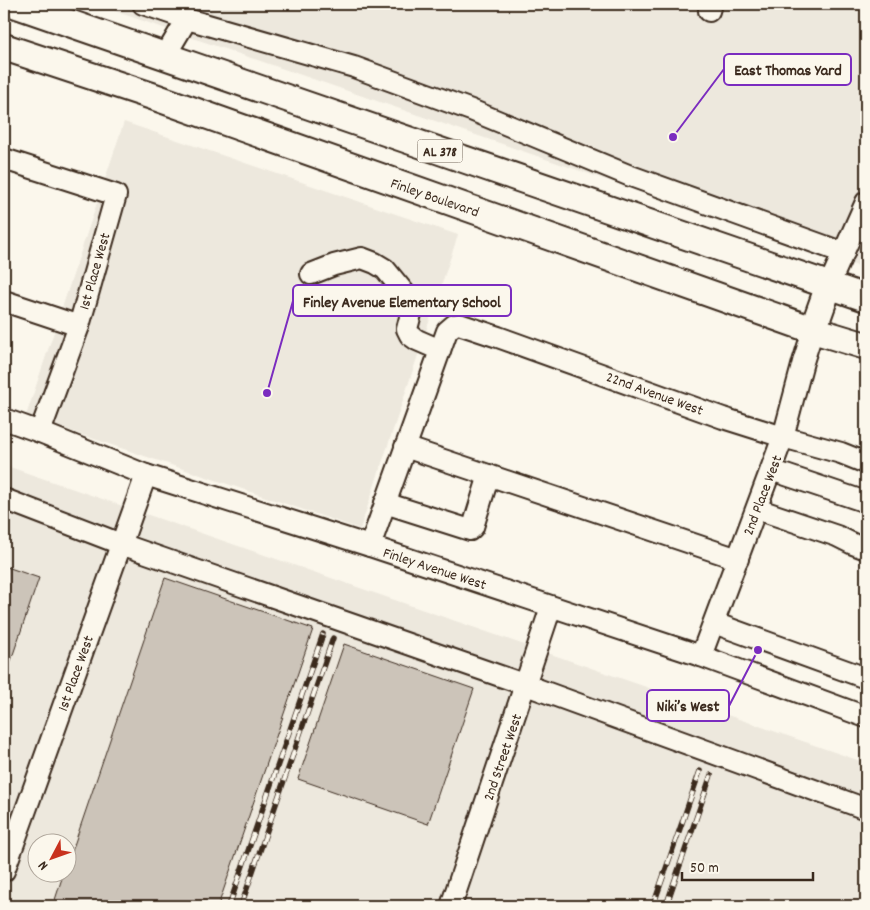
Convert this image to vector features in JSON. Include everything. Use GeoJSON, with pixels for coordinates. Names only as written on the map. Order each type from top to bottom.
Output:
{"type":"FeatureCollection","features":[{"type":"Feature","properties":{"kind":"main road","name":"AL 378"},"geometry":{"type":"LineString","coordinates":[[14,4],[866,298]]}},
{"type":"Feature","properties":{"kind":"main road","name":"Finley Boulevard"},"geometry":{"type":"LineString","coordinates":[[4,47],[152,96],[813,330],[866,346]]}},
{"type":"Feature","properties":{"kind":"main road"},"geometry":{"type":"LineString","coordinates":[[152,96],[165,56]]}},
{"type":"Feature","properties":{"kind":"main road"},"geometry":{"type":"LineString","coordinates":[[813,330],[830,285]]}},
{"type":"Feature","properties":{"kind":"street"},"geometry":{"type":"LineString","coordinates":[[143,4],[187,19],[354,67],[470,110],[628,175],[844,253]]}},
{"type":"Feature","properties":{"kind":"street"},"geometry":{"type":"LineString","coordinates":[[165,56],[187,19]]}},
{"type":"Feature","properties":{"kind":"street","name":"1st Place West"},"geometry":{"type":"LineString","coordinates":[[4,159],[116,195],[79,326],[40,432]]}},
{"type":"Feature","properties":{"kind":"street"},"geometry":{"type":"LineString","coordinates":[[830,285],[866,202]]}},
{"type":"Feature","properties":{"kind":"street"},"geometry":{"type":"LineString","coordinates":[[311,274],[334,265],[362,258],[375,263],[385,270],[412,302],[407,329],[410,335],[440,350],[370,546]]}},
{"type":"Feature","properties":{"kind":"street"},"geometry":{"type":"LineString","coordinates":[[4,301],[79,326]]}},
{"type":"Feature","properties":{"kind":"street","name":"22nd Avenue West"},"geometry":{"type":"LineString","coordinates":[[440,350],[447,331],[454,325],[459,324],[723,418],[841,453],[866,463]]}},
{"type":"Feature","properties":{"kind":"street","name":"2nd Place West"},"geometry":{"type":"LineString","coordinates":[[701,656],[783,437],[813,330]]}},
{"type":"Feature","properties":{"kind":"street","name":"Finley Avenue West"},"geometry":{"type":"LineString","coordinates":[[4,419],[146,475],[370,546],[701,656],[866,717]]}},
{"type":"Feature","properties":{"kind":"street"},"geometry":{"type":"LineString","coordinates":[[405,447],[738,559]]}},
{"type":"Feature","properties":{"kind":"street"},"geometry":{"type":"LineString","coordinates":[[771,470],[866,502]]}},
{"type":"Feature","properties":{"kind":"street","name":"1st Place West"},"geometry":{"type":"LineString","coordinates":[[4,871],[146,475]]}},
{"type":"Feature","properties":{"kind":"street"},"geometry":{"type":"LineString","coordinates":[[385,502],[470,530],[474,527],[489,475]]}},
{"type":"Feature","properties":{"kind":"street"},"geometry":{"type":"LineString","coordinates":[[4,499],[121,544],[526,685],[866,809]]}},
{"type":"Feature","properties":{"kind":"street"},"geometry":{"type":"LineString","coordinates":[[756,509],[837,536],[866,549]]}},
{"type":"Feature","properties":{"kind":"street","name":"2nd Street West"},"geometry":{"type":"LineString","coordinates":[[451,906],[552,607]]}},
{"type":"Feature","properties":{"kind":"street"},"geometry":{"type":"LineString","coordinates":[[714,623],[866,678]]}},
{"type":"Feature","properties":{"kind":"shaded area"},"geometry":{"type":"Polygon","coordinates":[[[94,4],[866,4],[866,269],[94,4]]]}},
{"type":"Feature","properties":{"kind":"shaded area"},"geometry":{"type":"Polygon","coordinates":[[[124,122],[458,235],[360,529],[26,416],[124,122]]]}},
{"type":"Feature","properties":{"kind":"shaded area"},"geometry":{"type":"Polygon","coordinates":[[[4,465],[866,763],[866,906],[4,906],[4,465]]]}},
{"type":"Feature","properties":{"kind":"building"},"geometry":{"type":"Polygon","coordinates":[[[4,566],[39,578],[4,681],[4,566]]]}},
{"type":"Feature","properties":{"kind":"building"},"geometry":{"type":"Polygon","coordinates":[[[165,578],[313,629],[218,906],[53,906],[61,882],[78,882],[78,834],[165,578]]]}},
{"type":"Feature","properties":{"kind":"building"},"geometry":{"type":"Polygon","coordinates":[[[344,644],[474,689],[428,824],[298,779],[344,644]]]}},
{"type":"Feature","properties":{"kind":"railway"},"geometry":{"type":"LineString","coordinates":[[229,906],[323,634]]}},
{"type":"Feature","properties":{"kind":"railway"},"geometry":{"type":"LineString","coordinates":[[241,906],[333,638]]}},
{"type":"Feature","properties":{"kind":"railway"},"geometry":{"type":"LineString","coordinates":[[653,906],[700,771]]}},
{"type":"Feature","properties":{"kind":"railway"},"geometry":{"type":"LineString","coordinates":[[666,906],[711,775]]}},
{"type":"Feature","properties":{"kind":"place","name":"East Thomas Yard"},"geometry":{"type":"Point","coordinates":[673,137]}},
{"type":"Feature","properties":{"kind":"place","name":"Finley Avenue Elementary School"},"geometry":{"type":"Point","coordinates":[267,393]}},
{"type":"Feature","properties":{"kind":"place","name":"Niki’s West"},"geometry":{"type":"Point","coordinates":[758,650]}}]}
